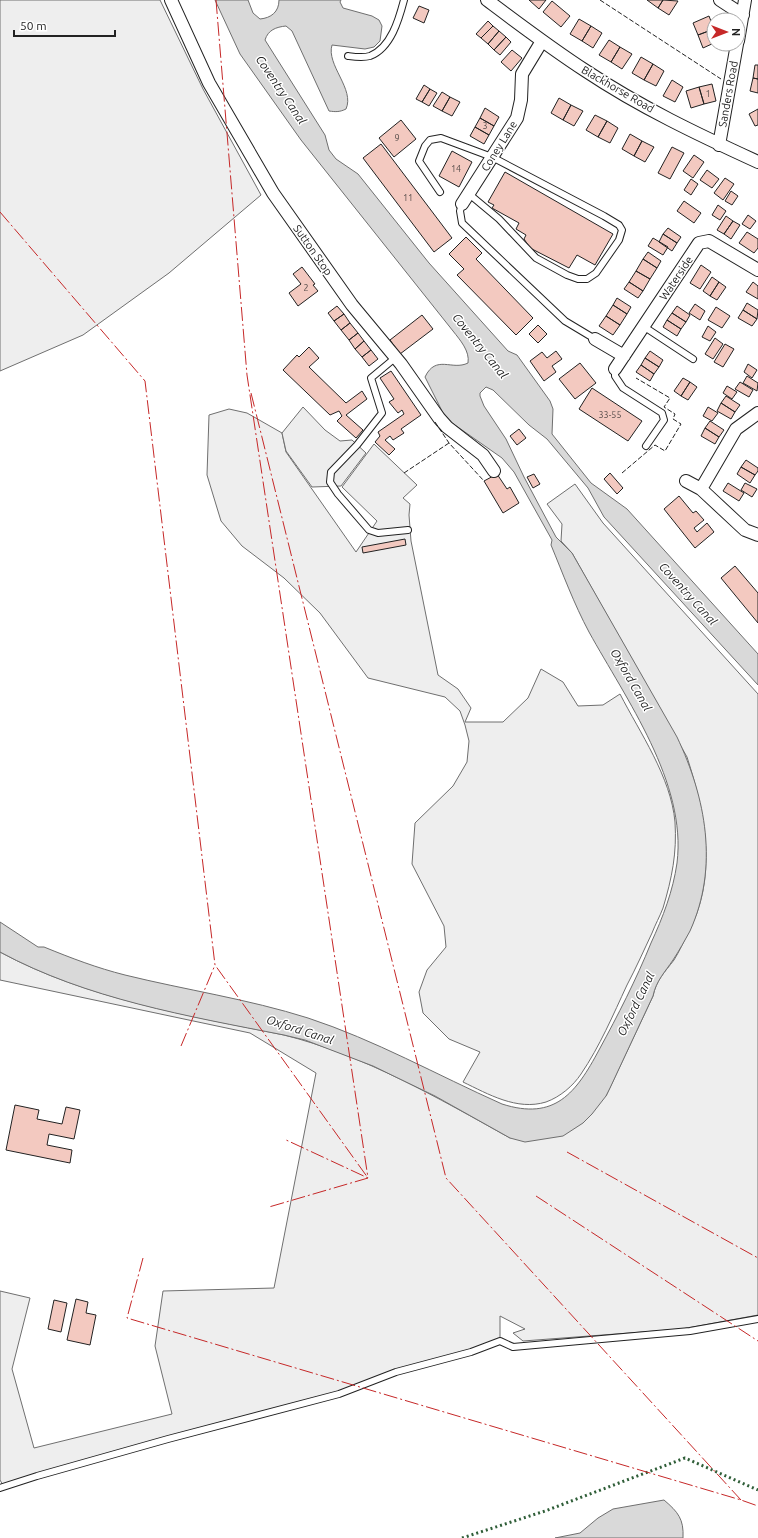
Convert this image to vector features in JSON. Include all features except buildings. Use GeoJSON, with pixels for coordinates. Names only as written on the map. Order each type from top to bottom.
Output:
{"type":"FeatureCollection","features":[{"type":"Feature","properties":{"kind":"street","name":"Sutton Stop"},"geometry":{"type":"LineString","coordinates":[[171,0],[209,83],[273,192],[352,305],[395,358],[439,418],[447,427],[483,455],[494,471]]}},
{"type":"Feature","properties":{"kind":"street","name":"Blackhorse Road"},"geometry":{"type":"LineString","coordinates":[[486,0],[586,72],[719,145],[758,162]]}},
{"type":"Feature","properties":{"kind":"street"},"geometry":{"type":"LineString","coordinates":[[720,0],[738,12]]}},
{"type":"Feature","properties":{"kind":"street"},"geometry":{"type":"LineString","coordinates":[[743,12],[745,0]]}},
{"type":"Feature","properties":{"kind":"street","name":"Coney Lane"},"geometry":{"type":"LineString","coordinates":[[466,199],[517,118],[521,100],[522,74],[542,41]]}},
{"type":"Feature","properties":{"kind":"street","name":"Sanders Road"},"geometry":{"type":"LineString","coordinates":[[719,145],[736,52]]}},
{"type":"Feature","properties":{"kind":"street","name":"Waterside"},"geometry":{"type":"LineString","coordinates":[[615,369],[699,243],[709,241],[758,270]]}},
{"type":"Feature","properties":{"kind":"street"},"geometry":{"type":"LineString","coordinates":[[595,339],[624,356]]}},
{"type":"Feature","properties":{"kind":"street"},"geometry":{"type":"LineString","coordinates":[[701,488],[736,429],[758,413]]}},
{"type":"Feature","properties":{"kind":"street"},"geometry":{"type":"LineString","coordinates":[[686,481],[701,488],[745,530],[758,536]]}},
{"type":"Feature","properties":{"kind":"lane"},"geometry":{"type":"LineString","coordinates":[[348,56],[360,58],[371,56],[383,48],[397,23],[404,0]]}},
{"type":"Feature","properties":{"kind":"lane"},"geometry":{"type":"LineString","coordinates":[[440,192],[418,161],[425,146],[430,140],[441,138],[492,157],[619,225],[622,230],[619,240],[596,273],[587,279],[578,279],[567,275],[536,258],[524,248],[499,219],[466,199],[460,211],[462,223],[565,321],[595,339]]}},
{"type":"Feature","properties":{"kind":"lane"},"geometry":{"type":"LineString","coordinates":[[643,326],[693,359]]}},
{"type":"Feature","properties":{"kind":"lane"},"geometry":{"type":"LineString","coordinates":[[395,358],[371,378],[382,414],[357,445],[331,472],[330,482],[338,494],[369,530],[378,533],[408,530]]}},
{"type":"Feature","properties":{"kind":"lane"},"geometry":{"type":"LineString","coordinates":[[615,369],[615,376],[623,388],[662,413],[664,416],[664,420],[646,446]]}},
{"type":"Feature","properties":{"kind":"lane"},"geometry":{"type":"LineString","coordinates":[[0,1488],[168,1439],[339,1394],[396,1372],[471,1352],[500,1342],[513,1347],[683,1332],[758,1319]]}},
{"type":"Feature","properties":{"kind":"shaded area"},"geometry":{"type":"Polygon","coordinates":[[[0,0],[160,0],[203,89],[261,195],[169,273],[83,335],[0,371],[0,0]]]}},
{"type":"Feature","properties":{"kind":"shaded area"},"geometry":{"type":"Polygon","coordinates":[[[303,407],[325,430],[340,441],[352,440],[366,453],[341,486],[312,487],[286,451],[282,433],[303,407]]]}},
{"type":"Feature","properties":{"kind":"shaded area"},"geometry":{"type":"Polygon","coordinates":[[[229,409],[247,413],[282,433],[286,452],[356,552],[377,521],[342,487],[374,444],[417,485],[403,498],[410,504],[409,515],[411,541],[438,675],[458,689],[471,708],[465,722],[503,722],[528,698],[541,669],[563,682],[578,706],[603,705],[620,694],[654,756],[668,788],[675,822],[673,865],[663,908],[637,966],[594,1052],[574,1083],[566,1091],[551,1100],[535,1104],[514,1103],[493,1096],[463,1082],[480,1052],[449,1039],[423,1013],[419,992],[427,970],[446,947],[444,926],[412,864],[415,823],[453,786],[467,762],[469,741],[460,711],[445,697],[368,678],[320,613],[284,578],[242,546],[221,521],[207,475],[209,415],[229,409]]]}},
{"type":"Feature","properties":{"kind":"shaded area"},"geometry":{"type":"Polygon","coordinates":[[[575,484],[603,523],[758,694],[758,1315],[682,1329],[523,1341],[513,1333],[525,1329],[500,1316],[500,1341],[396,1372],[339,1394],[4,1487],[0,1480],[0,1291],[30,1298],[12,1369],[34,1448],[172,1414],[155,1346],[163,1291],[274,1288],[316,1073],[250,1033],[0,980],[0,952],[67,982],[103,994],[138,1004],[284,1035],[343,1054],[428,1093],[510,1138],[606,1096],[653,996],[656,985],[676,957],[697,914],[703,892],[706,870],[706,847],[704,824],[694,779],[687,757],[572,553],[561,541],[562,524],[547,504],[575,484]]]}},
{"type":"Feature","properties":{"kind":"water"},"geometry":{"type":"Polygon","coordinates":[[[215,0],[248,0],[253,13],[260,19],[274,14],[278,8],[279,0],[341,0],[340,2],[343,8],[372,16],[379,20],[382,26],[380,41],[374,47],[365,49],[332,45],[331,53],[333,61],[347,93],[348,101],[346,109],[336,112],[329,111],[292,31],[286,26],[276,28],[270,31],[265,40],[325,135],[329,150],[336,159],[358,174],[429,263],[508,351],[517,355],[550,401],[553,409],[552,434],[591,483],[627,509],[758,654],[758,685],[604,517],[588,488],[547,439],[529,425],[493,390],[486,387],[480,393],[484,406],[506,439],[524,477],[556,537],[572,553],[677,737],[687,760],[702,808],[705,833],[706,858],[704,882],[699,907],[690,931],[659,981],[606,1096],[583,1123],[563,1136],[525,1142],[510,1138],[435,1096],[373,1066],[305,1040],[174,1013],[103,994],[67,982],[0,952],[0,922],[38,947],[44,947],[125,975],[240,1000],[308,1018],[382,1047],[502,1104],[520,1108],[536,1109],[550,1106],[562,1100],[582,1079],[620,1011],[663,914],[673,884],[677,863],[678,833],[673,803],[663,772],[636,713],[589,632],[551,545],[552,540],[514,472],[502,458],[452,423],[443,413],[425,377],[429,370],[434,366],[445,364],[462,365],[468,363],[464,346],[301,140],[240,54],[215,0]]]}},
{"type":"Feature","properties":{"kind":"water"},"geometry":{"type":"Polygon","coordinates":[[[664,1500],[679,1516],[683,1531],[683,1538],[555,1538],[580,1533],[598,1518],[613,1509],[664,1500]]]}},
{"type":"Feature","properties":{"kind":"hedge"},"geometry":{"type":"LineString","coordinates":[[462,1538],[545,1511],[685,1458],[758,1490]]}},
{"type":"Feature","properties":{"kind":"fence"},"geometry":{"type":"LineString","coordinates":[[600,0],[721,79]]}},
{"type":"Feature","properties":{"kind":"fence"},"geometry":{"type":"LineString","coordinates":[[622,473],[655,445],[665,451],[681,424],[673,419],[675,414],[664,407],[670,398],[636,378]]}},
{"type":"Feature","properties":{"kind":"fence"},"geometry":{"type":"LineString","coordinates":[[435,422],[449,443],[484,481]]}},
{"type":"Feature","properties":{"kind":"fence"},"geometry":{"type":"LineString","coordinates":[[404,473],[449,443]]}},
{"type":"Feature","properties":{"kind":"power"},"geometry":{"type":"LineString","coordinates":[[216,0],[247,375],[368,1178],[269,1207]]}},
{"type":"Feature","properties":{"kind":"power"},"geometry":{"type":"LineString","coordinates":[[0,212],[145,381],[215,965],[368,1178],[284,1139]]}},
{"type":"Feature","properties":{"kind":"power"},"geometry":{"type":"LineString","coordinates":[[251,393],[446,1178],[741,1500]]}},
{"type":"Feature","properties":{"kind":"power"},"geometry":{"type":"LineString","coordinates":[[181,1046],[215,965]]}},
{"type":"Feature","properties":{"kind":"power"},"geometry":{"type":"LineString","coordinates":[[567,1152],[758,1258]]}},
{"type":"Feature","properties":{"kind":"power"},"geometry":{"type":"LineString","coordinates":[[536,1196],[758,1341]]}},
{"type":"Feature","properties":{"kind":"power"},"geometry":{"type":"LineString","coordinates":[[143,1258],[127,1318],[758,1506]]}},
{"type":"Feature","properties":{"kind":"water label","name":"Coventry Canal"},"geometry":{"type":"Point","coordinates":[281,90]}},
{"type":"Feature","properties":{"kind":"water label","name":"Coventry Canal"},"geometry":{"type":"Point","coordinates":[480,346]}},
{"type":"Feature","properties":{"kind":"water label","name":"Coventry Canal"},"geometry":{"type":"Point","coordinates":[688,594]}},
{"type":"Feature","properties":{"kind":"water label","name":"Oxford Canal"},"geometry":{"type":"Point","coordinates":[631,680]}},
{"type":"Feature","properties":{"kind":"water label","name":"Oxford Canal"},"geometry":{"type":"Point","coordinates":[636,1004]}},
{"type":"Feature","properties":{"kind":"water label","name":"Oxford Canal"},"geometry":{"type":"Point","coordinates":[300,1030]}}]}
